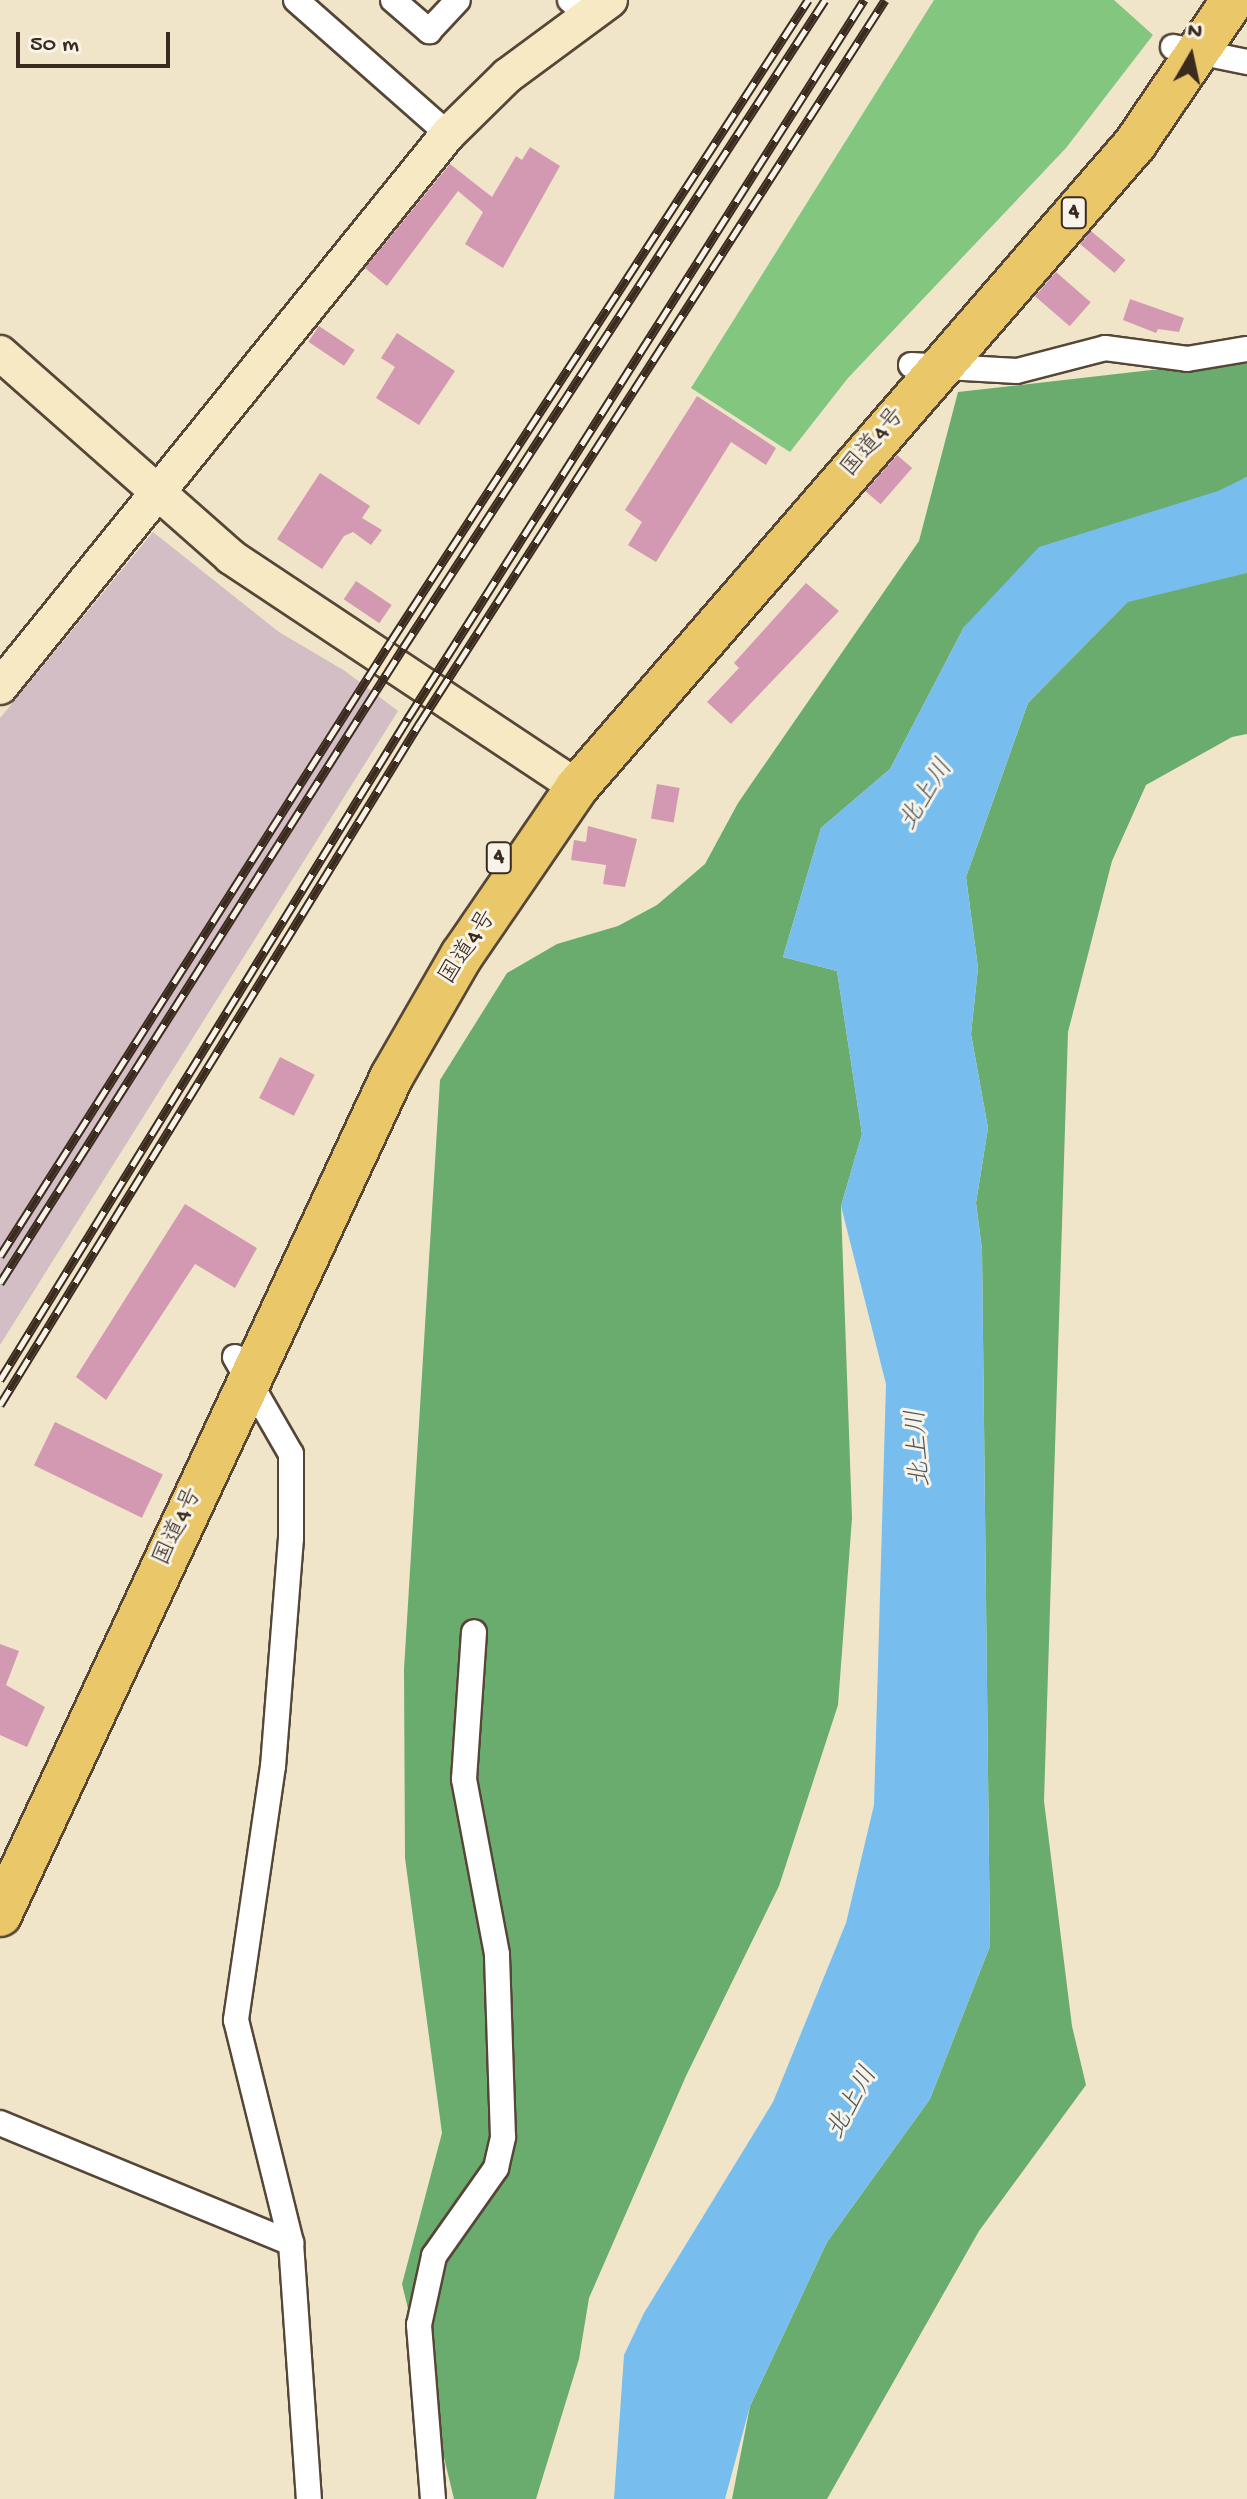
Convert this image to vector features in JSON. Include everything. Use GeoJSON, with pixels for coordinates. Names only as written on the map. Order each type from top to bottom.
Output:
{"type":"FeatureCollection","features":[{"type":"Feature","properties":{"kind":"highway","name":"国道4号"},"geometry":{"type":"LineString","coordinates":[[1184,51],[1206,0]]}},
{"type":"Feature","properties":{"kind":"highway","name":"国道4号"},"geometry":{"type":"LineString","coordinates":[[0,1915],[374,1065],[440,948],[566,780],[926,366],[1184,51],[1233,0]]}},
{"type":"Feature","properties":{"kind":"highway","name":"国道4号"},"geometry":{"type":"LineString","coordinates":[[0,1853],[242,1367]]}},
{"type":"Feature","properties":{"kind":"street"},"geometry":{"type":"LineString","coordinates":[[296,0],[448,134]]}},
{"type":"Feature","properties":{"kind":"street"},"geometry":{"type":"LineString","coordinates":[[393,0],[429,31],[458,0]]}},
{"type":"Feature","properties":{"kind":"street"},"geometry":{"type":"LineString","coordinates":[[0,687],[448,134],[507,76],[589,5]]}},
{"type":"Feature","properties":{"kind":"street"},"geometry":{"type":"LineString","coordinates":[[1184,51],[1246,61]]}},
{"type":"Feature","properties":{"kind":"street"},"geometry":{"type":"LineString","coordinates":[[926,366],[1017,371],[1105,348],[1187,359],[1247,349]]}},
{"type":"Feature","properties":{"kind":"street"},"geometry":{"type":"LineString","coordinates":[[0,353],[157,495],[231,557],[566,780]]}},
{"type":"Feature","properties":{"kind":"street"},"geometry":{"type":"LineString","coordinates":[[242,1367],[291,1454],[291,1538],[273,1766],[236,2020],[291,2243],[309,2499]]}},
{"type":"Feature","properties":{"kind":"street"},"geometry":{"type":"LineString","coordinates":[[433,2499],[419,2325],[434,2256],[496,2168],[503,2137],[497,1954],[464,1779],[474,1632]]}},
{"type":"Feature","properties":{"kind":"street"},"geometry":{"type":"LineString","coordinates":[[0,2123],[291,2243]]}},
{"type":"Feature","properties":{"kind":"shaded area"},"geometry":{"type":"Polygon","coordinates":[[[153,532],[279,632],[345,671],[398,711],[0,1345],[0,718],[153,532]]]}},
{"type":"Feature","properties":{"kind":"green space"},"geometry":{"type":"Polygon","coordinates":[[[934,0],[1114,0],[1153,35],[1066,148],[848,378],[790,452],[691,388],[934,0]]]}},
{"type":"Feature","properties":{"kind":"green space"},"geometry":{"type":"Polygon","coordinates":[[[1247,364],[1247,477],[964,627],[890,769],[821,828],[783,957],[837,971],[862,1134],[841,1206],[852,1518],[838,1705],[779,1886],[686,2076],[589,2298],[579,2359],[536,2499],[454,2499],[402,2284],[442,2133],[405,1858],[404,1669],[440,1080],[507,973],[557,944],[618,926],[657,905],[705,864],[738,803],[919,541],[958,392],[1195,365],[1247,364]]]}},
{"type":"Feature","properties":{"kind":"green space"},"geometry":{"type":"Polygon","coordinates":[[[1238,571],[1247,573],[1247,734],[1232,737],[1146,785],[1112,861],[1068,1032],[1044,1801],[1072,2026],[1086,2085],[979,2231],[827,2499],[732,2499],[750,2406],[827,2242],[930,2099],[990,1946],[982,1249],[976,1203],[988,1128],[971,1034],[978,968],[966,877],[1028,703],[1128,601],[1238,571]]]}},
{"type":"Feature","properties":{"kind":"water","name":"北上川"},"geometry":{"type":"Polygon","coordinates":[[[1247,477],[1247,573],[1128,602],[1028,703],[966,877],[978,968],[971,1034],[988,1128],[976,1203],[982,1249],[990,1946],[930,2099],[827,2242],[750,2406],[725,2499],[614,2499],[624,2355],[644,2313],[773,2102],[846,1923],[874,1805],[886,1384],[841,1206],[862,1134],[837,971],[783,957],[821,828],[890,769],[964,627],[1039,547],[1218,491],[1247,477]]]}},
{"type":"Feature","properties":{"kind":"building"},"geometry":{"type":"Polygon","coordinates":[[[530,147],[560,166],[503,268],[465,244],[483,212],[458,191],[387,286],[365,268],[450,164],[492,197],[516,156],[522,160],[530,147]]]}},
{"type":"Feature","properties":{"kind":"building"},"geometry":{"type":"Polygon","coordinates":[[[1091,231],[1125,260],[1115,273],[1080,244],[1091,231]]]}},
{"type":"Feature","properties":{"kind":"building"},"geometry":{"type":"Polygon","coordinates":[[[1056,272],[1091,302],[1070,326],[1035,296],[1056,272]]]}},
{"type":"Feature","properties":{"kind":"building"},"geometry":{"type":"Polygon","coordinates":[[[1130,299],[1184,318],[1179,332],[1158,329],[1156,333],[1123,320],[1130,299]]]}},
{"type":"Feature","properties":{"kind":"building"},"geometry":{"type":"Polygon","coordinates":[[[319,326],[355,350],[344,366],[308,342],[319,326]]]}},
{"type":"Feature","properties":{"kind":"building"},"geometry":{"type":"Polygon","coordinates":[[[397,333],[455,371],[419,425],[376,398],[395,367],[381,358],[397,333]]]}},
{"type":"Feature","properties":{"kind":"building"},"geometry":{"type":"Polygon","coordinates":[[[697,396],[776,448],[766,465],[731,442],[656,562],[628,545],[642,522],[625,510],[697,396]]]}},
{"type":"Feature","properties":{"kind":"building"},"geometry":{"type":"Polygon","coordinates":[[[897,455],[912,468],[881,504],[866,491],[897,455]]]}},
{"type":"Feature","properties":{"kind":"building"},"geometry":{"type":"Polygon","coordinates":[[[320,473],[370,506],[362,518],[382,530],[371,545],[353,532],[344,536],[322,569],[277,539],[320,473]]]}},
{"type":"Feature","properties":{"kind":"building"},"geometry":{"type":"Polygon","coordinates":[[[356,581],[392,605],[379,623],[344,599],[356,581]]]}},
{"type":"Feature","properties":{"kind":"building"},"geometry":{"type":"Polygon","coordinates":[[[806,583],[839,611],[731,724],[707,702],[739,668],[734,663],[806,583]]]}},
{"type":"Feature","properties":{"kind":"building"},"geometry":{"type":"Polygon","coordinates":[[[657,784],[680,788],[674,822],[651,818],[657,784]]]}},
{"type":"Feature","properties":{"kind":"building"},"geometry":{"type":"Polygon","coordinates":[[[588,826],[637,839],[625,887],[603,884],[606,865],[571,860],[574,840],[586,842],[588,826]]]}},
{"type":"Feature","properties":{"kind":"building"},"geometry":{"type":"Polygon","coordinates":[[[280,1057],[315,1075],[294,1116],[259,1098],[280,1057]]]}},
{"type":"Feature","properties":{"kind":"building"},"geometry":{"type":"Polygon","coordinates":[[[185,1204],[257,1248],[235,1288],[195,1264],[106,1400],[76,1377],[185,1204]]]}},
{"type":"Feature","properties":{"kind":"building"},"geometry":{"type":"Polygon","coordinates":[[[55,1422],[163,1475],[142,1518],[34,1465],[55,1422]]]}},
{"type":"Feature","properties":{"kind":"building"},"geometry":{"type":"Polygon","coordinates":[[[0,1644],[19,1651],[6,1685],[45,1707],[27,1747],[0,1735],[0,1644]]]}},
{"type":"Feature","properties":{"kind":"railway"},"geometry":{"type":"LineString","coordinates":[[0,1256],[391,641],[808,0]]}},
{"type":"Feature","properties":{"kind":"railway"},"geometry":{"type":"LineString","coordinates":[[0,1283],[403,648],[825,0]]}},
{"type":"Feature","properties":{"kind":"railway"},"geometry":{"type":"LineString","coordinates":[[0,1380],[408,718],[864,0]]}},
{"type":"Feature","properties":{"kind":"railway"},"geometry":{"type":"LineString","coordinates":[[0,1405],[419,724],[885,0]]}}]}
